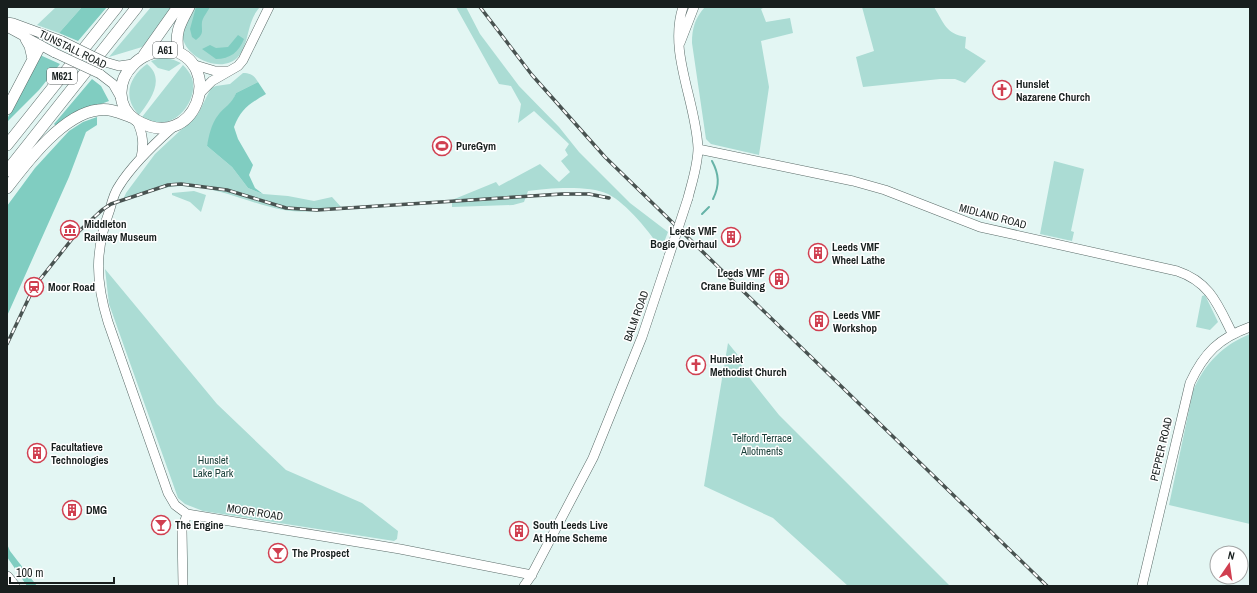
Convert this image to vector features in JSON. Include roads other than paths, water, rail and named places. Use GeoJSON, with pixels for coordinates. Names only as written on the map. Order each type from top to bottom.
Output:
{"type":"FeatureCollection","features":[{"type":"Feature","properties":{"kind":"highway","name":"M621"},"geometry":{"type":"LineString","coordinates":[[7,145],[117,7]]}},
{"type":"Feature","properties":{"kind":"highway","name":"M621"},"geometry":{"type":"LineString","coordinates":[[7,170],[138,7]]}},
{"type":"Feature","properties":{"kind":"highway","name":"A61"},"geometry":{"type":"LineString","coordinates":[[121,100],[123,79],[178,7]]}},
{"type":"Feature","properties":{"kind":"highway","name":"A61"},"geometry":{"type":"LineString","coordinates":[[178,51],[176,41],[178,27],[189,7]]}},
{"type":"Feature","properties":{"kind":"highway"},"geometry":{"type":"LineString","coordinates":[[26,39],[30,46],[33,59]]}},
{"type":"Feature","properties":{"kind":"highway"},"geometry":{"type":"LineString","coordinates":[[7,109],[40,46]]}},
{"type":"Feature","properties":{"kind":"highway","name":"A61"},"geometry":{"type":"LineString","coordinates":[[137,62],[156,51],[168,49],[178,51],[195,65]]}},
{"type":"Feature","properties":{"kind":"highway"},"geometry":{"type":"LineString","coordinates":[[7,188],[34,155],[68,122],[85,113],[105,110],[134,119],[158,129],[172,128],[182,122],[195,107],[200,93],[199,79],[195,65]]}},
{"type":"Feature","properties":{"kind":"highway"},"geometry":{"type":"LineString","coordinates":[[121,100],[123,107],[134,119]]}},
{"type":"Feature","properties":{"kind":"highway"},"geometry":{"type":"LineString","coordinates":[[7,577],[14,586]]}},
{"type":"Feature","properties":{"kind":"street"},"geometry":{"type":"LineString","coordinates":[[200,93],[212,81],[230,71],[243,60],[269,7]]}},
{"type":"Feature","properties":{"kind":"street","name":"BALM ROAD"},"geometry":{"type":"LineString","coordinates":[[524,586],[531,576],[586,473],[598,445],[642,337],[695,174],[698,149],[689,92],[677,37],[683,7]]}},
{"type":"Feature","properties":{"kind":"street"},"geometry":{"type":"LineString","coordinates":[[679,48],[694,8]]}},
{"type":"Feature","properties":{"kind":"street","name":"TUNSTALL ROAD"},"geometry":{"type":"LineString","coordinates":[[7,22],[14,23],[62,41],[105,62],[120,66],[137,62]]}},
{"type":"Feature","properties":{"kind":"street","name":"TUNSTALL ROAD"},"geometry":{"type":"LineString","coordinates":[[7,27],[26,39],[100,74],[113,84],[121,100]]}},
{"type":"Feature","properties":{"kind":"street"},"geometry":{"type":"LineString","coordinates":[[40,46],[51,37]]}},
{"type":"Feature","properties":{"kind":"street"},"geometry":{"type":"LineString","coordinates":[[195,65],[215,71],[230,71]]}},
{"type":"Feature","properties":{"kind":"street"},"geometry":{"type":"LineString","coordinates":[[134,119],[142,134],[143,147],[141,160]]}},
{"type":"Feature","properties":{"kind":"street"},"geometry":{"type":"LineString","coordinates":[[172,128],[141,160],[118,187],[108,214],[98,252],[99,287],[108,322],[168,493],[175,505],[187,514],[182,530],[183,586]]}},
{"type":"Feature","properties":{"kind":"street","name":"MIDLAND ROAD"},"geometry":{"type":"LineString","coordinates":[[698,149],[854,181],[884,190],[980,227],[1183,273],[1197,280],[1207,288],[1232,333]]}},
{"type":"Feature","properties":{"kind":"street","name":"PEPPER ROAD"},"geometry":{"type":"LineString","coordinates":[[1142,586],[1190,383],[1204,358],[1215,346],[1232,333],[1250,327]]}},
{"type":"Feature","properties":{"kind":"street","name":"MOOR ROAD"},"geometry":{"type":"LineString","coordinates":[[187,514],[400,549],[531,576]]}},
{"type":"Feature","properties":{"kind":"street"},"geometry":{"type":"LineString","coordinates":[[531,576],[532,586]]}},
{"type":"Feature","properties":{"kind":"waterway"},"geometry":{"type":"LineString","coordinates":[[712,161],[718,180],[717,189],[713,199]]}},
{"type":"Feature","properties":{"kind":"waterway"},"geometry":{"type":"LineString","coordinates":[[702,214],[709,207]]}},
{"type":"Feature","properties":{"kind":"railway"},"geometry":{"type":"LineString","coordinates":[[480,7],[532,75],[605,157],[1047,586]]}},
{"type":"Feature","properties":{"kind":"railway"},"geometry":{"type":"LineString","coordinates":[[7,344],[34,287],[76,234],[102,210],[111,204],[168,185],[181,184],[227,190],[286,208],[317,210],[562,194],[589,194],[609,198]]}},
{"type":"Feature","properties":{"kind":"place","name":"Hunslet Nazarene Church"},"geometry":{"type":"Point","coordinates":[1002,90]}},
{"type":"Feature","properties":{"kind":"place","name":"PureGym"},"geometry":{"type":"Point","coordinates":[442,146]}},
{"type":"Feature","properties":{"kind":"place","name":"Middleton Railway Museum"},"geometry":{"type":"Point","coordinates":[70,230]}},
{"type":"Feature","properties":{"kind":"place","name":"Leeds VMF Bogie Overhaul"},"geometry":{"type":"Point","coordinates":[731,237]}},
{"type":"Feature","properties":{"kind":"place","name":"Leeds VMF Wheel Lathe"},"geometry":{"type":"Point","coordinates":[818,253]}},
{"type":"Feature","properties":{"kind":"place","name":"Leeds VMF Crane Building"},"geometry":{"type":"Point","coordinates":[779,279]}},
{"type":"Feature","properties":{"kind":"place","name":"Moor Road"},"geometry":{"type":"Point","coordinates":[34,287]}},
{"type":"Feature","properties":{"kind":"place","name":"Leeds VMF Workshop"},"geometry":{"type":"Point","coordinates":[819,321]}},
{"type":"Feature","properties":{"kind":"place","name":"Hunslet Methodist Church"},"geometry":{"type":"Point","coordinates":[696,365]}},
{"type":"Feature","properties":{"kind":"place","name":"Facultatieve Technologies"},"geometry":{"type":"Point","coordinates":[37,453]}},
{"type":"Feature","properties":{"kind":"place","name":"DMG"},"geometry":{"type":"Point","coordinates":[72,510]}},
{"type":"Feature","properties":{"kind":"place","name":"The Engine"},"geometry":{"type":"Point","coordinates":[161,525]}},
{"type":"Feature","properties":{"kind":"place","name":"South Leeds Live At Home Scheme"},"geometry":{"type":"Point","coordinates":[519,531]}},
{"type":"Feature","properties":{"kind":"place","name":"The Prospect"},"geometry":{"type":"Point","coordinates":[278,553]}},
{"type":"Feature","properties":{"kind":"park label","name":"Telford Terrace Allotments"},"geometry":{"type":"Point","coordinates":[762,444]}},
{"type":"Feature","properties":{"kind":"park label","name":"Hunslet Lake Park"},"geometry":{"type":"Point","coordinates":[213,466]}}]}
